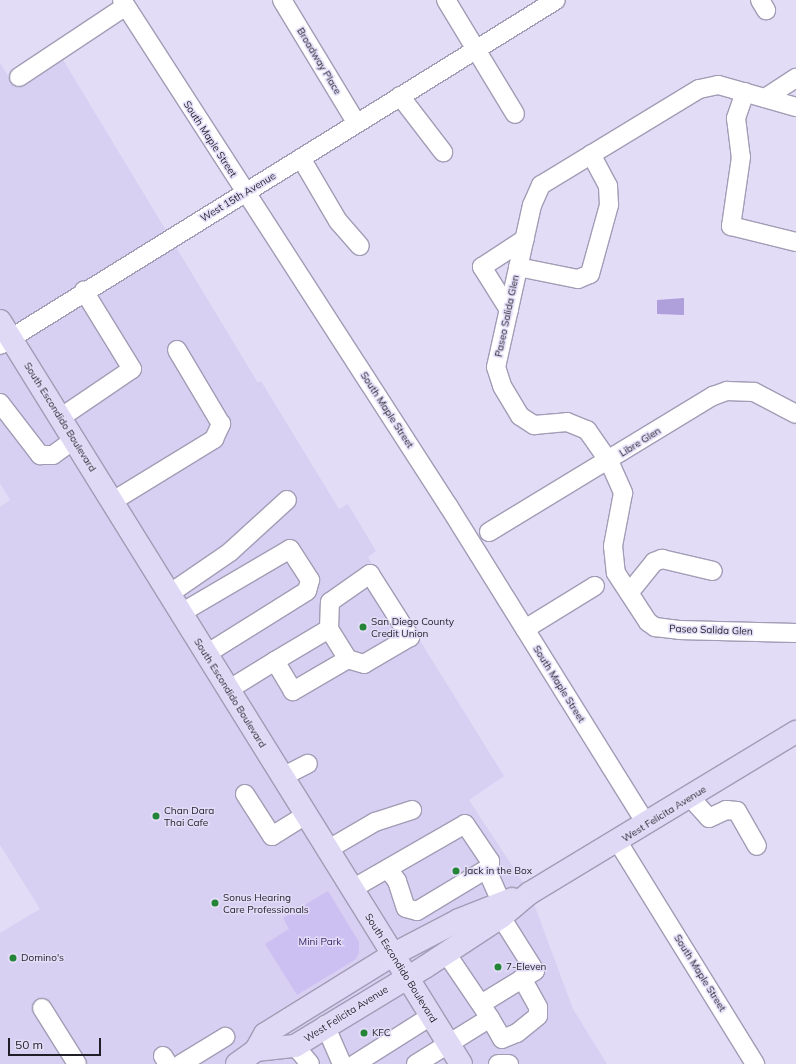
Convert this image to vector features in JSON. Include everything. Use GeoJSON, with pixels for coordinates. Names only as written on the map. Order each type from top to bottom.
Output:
{"type":"FeatureCollection","features":[{"type":"Feature","properties":{"kind":"main road","name":"South Escondido Boulevard"},"geometry":{"type":"LineString","coordinates":[[4,335],[60,418],[113,502],[282,777],[408,976],[461,1064]]}},
{"type":"Feature","properties":{"kind":"main road","name":"West Felicita Avenue"},"geometry":{"type":"LineString","coordinates":[[256,1050],[295,1046],[325,1025],[446,953],[501,910],[618,842],[796,732]]}},
{"type":"Feature","properties":{"kind":"main road","name":"West Felicita Avenue"},"geometry":{"type":"LineString","coordinates":[[237,1064],[256,1050],[265,1034],[394,954],[501,910]]}},
{"type":"Feature","properties":{"kind":"street","name":"Broadway Place"},"geometry":{"type":"LineString","coordinates":[[282,0],[356,122]]}},
{"type":"Feature","properties":{"kind":"street"},"geometry":{"type":"LineString","coordinates":[[446,0],[515,114]]}},
{"type":"Feature","properties":{"kind":"street","name":"West 15th Avenue"},"geometry":{"type":"LineString","coordinates":[[4,335],[84,291],[247,193],[356,122],[556,0]]}},
{"type":"Feature","properties":{"kind":"street"},"geometry":{"type":"LineString","coordinates":[[18,77],[124,3]]}},
{"type":"Feature","properties":{"kind":"street","name":"South Maple Street"},"geometry":{"type":"LineString","coordinates":[[124,3],[525,629],[646,824]]}},
{"type":"Feature","properties":{"kind":"street"},"geometry":{"type":"LineString","coordinates":[[765,98],[796,78]]}},
{"type":"Feature","properties":{"kind":"street","name":"Paseo Salida Glen"},"geometry":{"type":"LineString","coordinates":[[796,107],[718,85],[699,89],[541,185],[524,239],[496,367],[502,386],[520,416],[534,425],[568,422],[587,430],[609,461],[623,493],[613,546],[616,573],[648,622],[655,627],[796,633]]}},
{"type":"Feature","properties":{"kind":"street"},"geometry":{"type":"LineString","coordinates":[[745,92],[736,118],[741,157],[732,226],[796,242]]}},
{"type":"Feature","properties":{"kind":"street"},"geometry":{"type":"LineString","coordinates":[[400,96],[443,152]]}},
{"type":"Feature","properties":{"kind":"street"},"geometry":{"type":"LineString","coordinates":[[518,267],[578,279],[590,274],[609,204],[608,186],[591,154]]}},
{"type":"Feature","properties":{"kind":"street"},"geometry":{"type":"LineString","coordinates":[[301,158],[338,221],[360,246]]}},
{"type":"Feature","properties":{"kind":"street"},"geometry":{"type":"LineString","coordinates":[[509,310],[482,267],[524,239]]}},
{"type":"Feature","properties":{"kind":"street"},"geometry":{"type":"LineString","coordinates":[[60,418],[132,369],[84,291]]}},
{"type":"Feature","properties":{"kind":"street"},"geometry":{"type":"LineString","coordinates":[[113,502],[214,439],[220,424],[177,350]]}},
{"type":"Feature","properties":{"kind":"street","name":"Libre Glen"},"geometry":{"type":"LineString","coordinates":[[489,532],[609,461],[713,396],[727,391],[754,392],[796,414]]}},
{"type":"Feature","properties":{"kind":"street"},"geometry":{"type":"LineString","coordinates":[[0,403],[40,455],[53,455],[74,440]]}},
{"type":"Feature","properties":{"kind":"street"},"geometry":{"type":"LineString","coordinates":[[169,594],[230,552],[287,500]]}},
{"type":"Feature","properties":{"kind":"street"},"geometry":{"type":"LineString","coordinates":[[181,613],[290,549],[310,580],[307,591],[206,654]]}},
{"type":"Feature","properties":{"kind":"street"},"geometry":{"type":"LineString","coordinates":[[629,593],[654,562],[662,559],[713,571]]}},
{"type":"Feature","properties":{"kind":"street"},"geometry":{"type":"LineString","coordinates":[[370,574],[410,637],[364,664],[348,659],[329,629],[330,602],[370,574]]}},
{"type":"Feature","properties":{"kind":"street"},"geometry":{"type":"LineString","coordinates":[[525,629],[595,586]]}},
{"type":"Feature","properties":{"kind":"street"},"geometry":{"type":"LineString","coordinates":[[228,690],[329,629]]}},
{"type":"Feature","properties":{"kind":"street"},"geometry":{"type":"LineString","coordinates":[[275,661],[293,691],[348,659]]}},
{"type":"Feature","properties":{"kind":"street"},"geometry":{"type":"LineString","coordinates":[[282,777],[308,764]]}},
{"type":"Feature","properties":{"kind":"street"},"geometry":{"type":"LineString","coordinates":[[245,794],[272,836],[306,815]]}},
{"type":"Feature","properties":{"kind":"street"},"geometry":{"type":"LineString","coordinates":[[690,797],[709,818],[726,810],[737,811],[757,846]]}},
{"type":"Feature","properties":{"kind":"street"},"geometry":{"type":"LineString","coordinates":[[328,850],[375,822],[412,810]]}},
{"type":"Feature","properties":{"kind":"street"},"geometry":{"type":"LineString","coordinates":[[352,889],[465,824],[490,867],[490,877],[501,910],[535,971],[522,978],[449,1044],[416,1064]]}},
{"type":"Feature","properties":{"kind":"street","name":"South Maple Street"},"geometry":{"type":"LineString","coordinates":[[618,842],[755,1064]]}},
{"type":"Feature","properties":{"kind":"street"},"geometry":{"type":"LineString","coordinates":[[388,868],[397,881],[406,908],[417,911],[490,867]]}},
{"type":"Feature","properties":{"kind":"street"},"geometry":{"type":"LineString","coordinates":[[446,953],[486,1011],[502,1039],[538,1016],[538,1007],[522,978]]}},
{"type":"Feature","properties":{"kind":"street"},"geometry":{"type":"LineString","coordinates":[[42,1008],[77,1064]]}},
{"type":"Feature","properties":{"kind":"street"},"geometry":{"type":"LineString","coordinates":[[355,1064],[432,1016]]}},
{"type":"Feature","properties":{"kind":"street"},"geometry":{"type":"LineString","coordinates":[[325,1025],[342,1064]]}},
{"type":"Feature","properties":{"kind":"street"},"geometry":{"type":"LineString","coordinates":[[181,1064],[225,1037]]}},
{"type":"Feature","properties":{"kind":"street"},"geometry":{"type":"LineString","coordinates":[[295,1046],[310,1064]]}},
{"type":"Feature","properties":{"kind":"street"},"geometry":{"type":"LineString","coordinates":[[498,1064],[508,1064]]}},
{"type":"Feature","properties":{"kind":"shaded area"},"geometry":{"type":"Polygon","coordinates":[[[62,58],[258,383],[261,381],[339,509],[348,504],[376,551],[368,557],[504,776],[469,800],[530,893],[573,1009],[607,1064],[0,1064],[0,933],[40,909],[0,845],[0,507],[10,500],[0,483],[0,63],[15,87],[62,58]]]}},
{"type":"Feature","properties":{"kind":"shaded area"},"geometry":{"type":"Polygon","coordinates":[[[684,298],[684,315],[657,314],[657,300],[684,298]]]}},
{"type":"Feature","properties":{"kind":"green space","name":"Mini Park"},"geometry":{"type":"Polygon","coordinates":[[[328,891],[359,942],[359,952],[356,959],[297,995],[265,944],[289,929],[283,918],[328,891]]]}},
{"type":"Feature","properties":{"kind":"place","name":"San Diego County Credit Union"},"geometry":{"type":"Point","coordinates":[363,627]}},
{"type":"Feature","properties":{"kind":"place","name":"Chan Dara Thai Cafe"},"geometry":{"type":"Point","coordinates":[156,816]}},
{"type":"Feature","properties":{"kind":"place","name":"Jack in the Box"},"geometry":{"type":"Point","coordinates":[456,871]}},
{"type":"Feature","properties":{"kind":"place","name":"Sonus Hearing Care Professionals"},"geometry":{"type":"Point","coordinates":[215,903]}},
{"type":"Feature","properties":{"kind":"place","name":"Domino's"},"geometry":{"type":"Point","coordinates":[13,958]}},
{"type":"Feature","properties":{"kind":"place","name":"7-Eleven"},"geometry":{"type":"Point","coordinates":[498,967]}},
{"type":"Feature","properties":{"kind":"place","name":"KFC"},"geometry":{"type":"Point","coordinates":[364,1033]}}]}
